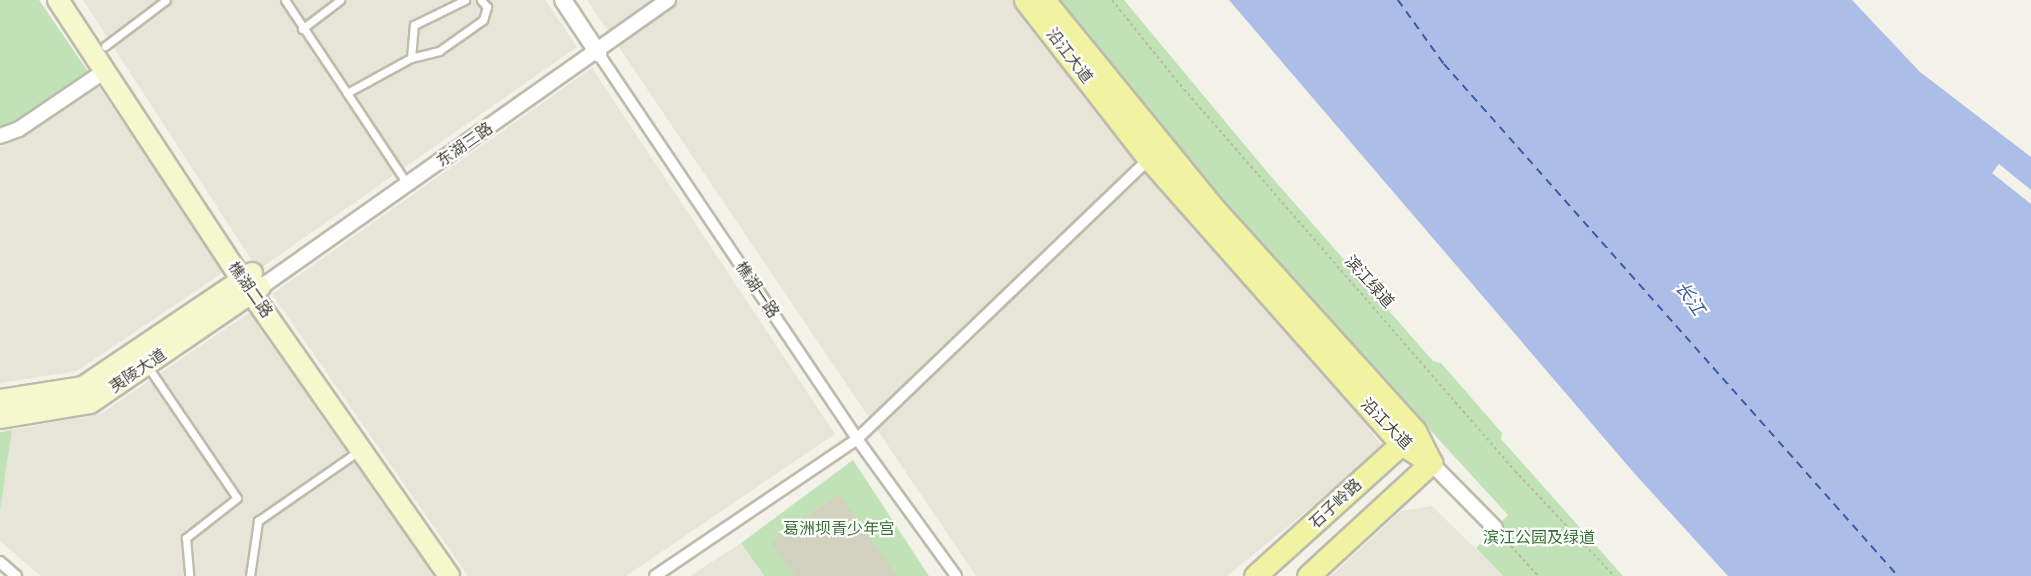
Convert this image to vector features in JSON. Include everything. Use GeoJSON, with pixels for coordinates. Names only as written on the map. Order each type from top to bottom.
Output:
{"type":"FeatureCollection","features":[{"type":"Feature","properties":{"kind":"main road","name":"樵湖二路"},"geometry":{"type":"LineString","coordinates":[[58,0],[448,576]]}},
{"type":"Feature","properties":{"kind":"main road","name":"樵湖二路"},"geometry":{"type":"LineString","coordinates":[[74,0],[105,46],[251,283],[460,576]]}},
{"type":"Feature","properties":{"kind":"main road","name":"沿江大道"},"geometry":{"type":"LineString","coordinates":[[1025,0],[1149,159],[1431,463]]}},
{"type":"Feature","properties":{"kind":"main road","name":"沿江大道"},"geometry":{"type":"LineString","coordinates":[[1044,0],[1211,205],[1408,438]]}},
{"type":"Feature","properties":{"kind":"main road","name":"夷陵大道"},"geometry":{"type":"LineString","coordinates":[[0,418],[90,403],[146,365],[251,283]]}},
{"type":"Feature","properties":{"kind":"main road","name":"夷陵大道"},"geometry":{"type":"LineString","coordinates":[[0,400],[83,387],[251,283]]}},
{"type":"Feature","properties":{"kind":"main road","name":"石子岭路"},"geometry":{"type":"LineString","coordinates":[[1255,576],[1408,438]]}},
{"type":"Feature","properties":{"kind":"main road","name":"石子岭路"},"geometry":{"type":"LineString","coordinates":[[1308,576],[1431,463]]}},
{"type":"Feature","properties":{"kind":"street","name":"樵湖一路"},"geometry":{"type":"LineString","coordinates":[[562,0],[857,439],[956,576]]}},
{"type":"Feature","properties":{"kind":"street","name":"东湖三路"},"geometry":{"type":"LineString","coordinates":[[251,283],[408,185],[598,53],[668,0]]}},
{"type":"Feature","properties":{"kind":"street"},"geometry":{"type":"LineString","coordinates":[[0,136],[19,129],[106,70]]}},
{"type":"Feature","properties":{"kind":"street"},"geometry":{"type":"LineString","coordinates":[[655,576],[857,439],[1149,159]]}},
{"type":"Feature","properties":{"kind":"street"},"geometry":{"type":"LineString","coordinates":[[1431,463],[1495,528]]}},
{"type":"Feature","properties":{"kind":"street"},"geometry":{"type":"LineString","coordinates":[[0,562],[16,576]]}},
{"type":"Feature","properties":{"kind":"lane"},"geometry":{"type":"LineString","coordinates":[[105,46],[166,0]]}},
{"type":"Feature","properties":{"kind":"lane"},"geometry":{"type":"LineString","coordinates":[[285,0],[302,29],[408,185]]}},
{"type":"Feature","properties":{"kind":"lane"},"geometry":{"type":"LineString","coordinates":[[302,29],[340,0]]}},
{"type":"Feature","properties":{"kind":"lane"},"geometry":{"type":"LineString","coordinates":[[411,58],[414,25],[465,0]]}},
{"type":"Feature","properties":{"kind":"lane"},"geometry":{"type":"LineString","coordinates":[[347,93],[411,58],[440,51],[483,20],[487,7],[481,0]]}},
{"type":"Feature","properties":{"kind":"lane"},"geometry":{"type":"LineString","coordinates":[[146,365],[237,498],[186,538],[189,576]]}},
{"type":"Feature","properties":{"kind":"lane"},"geometry":{"type":"LineString","coordinates":[[250,576],[258,521],[362,449]]}},
{"type":"Feature","properties":{"kind":"path","name":"滨江绿道"},"geometry":{"type":"LineString","coordinates":[[1112,0],[1176,80],[1515,471],[1614,576]]}},
{"type":"Feature","properties":{"kind":"path"},"geometry":{"type":"LineString","coordinates":[[1495,528],[1538,576]]}},
{"type":"Feature","properties":{"kind":"shaded area"},"geometry":{"type":"Polygon","coordinates":[[[83,0],[545,0],[577,47],[258,270],[83,0]]]}},
{"type":"Feature","properties":{"kind":"shaded area"},"geometry":{"type":"Polygon","coordinates":[[[587,0],[1024,0],[1384,448],[1227,576],[976,576],[587,0]]]}},
{"type":"Feature","properties":{"kind":"shaded area"},"geometry":{"type":"Polygon","coordinates":[[[592,68],[835,434],[626,576],[468,576],[272,294],[592,68]]]}},
{"type":"Feature","properties":{"kind":"shaded area"},"geometry":{"type":"Polygon","coordinates":[[[96,83],[225,271],[77,371],[0,383],[0,144],[23,135],[96,83]]]}},
{"type":"Feature","properties":{"kind":"shaded area"},"geometry":{"type":"Polygon","coordinates":[[[250,312],[435,576],[41,576],[0,541],[0,511],[12,430],[102,413],[250,312]]]}},
{"type":"Feature","properties":{"kind":"shaded area"},"geometry":{"type":"Polygon","coordinates":[[[1432,506],[1503,576],[1331,576],[1401,511],[1432,506]]]}},
{"type":"Feature","properties":{"kind":"shaded area"},"geometry":{"type":"Polygon","coordinates":[[[741,543],[763,576],[690,576],[741,543]]]}},
{"type":"Feature","properties":{"kind":"green space"},"geometry":{"type":"Polygon","coordinates":[[[0,0],[39,0],[96,83],[23,135],[0,144],[0,0]]]}},
{"type":"Feature","properties":{"kind":"green space","name":"滨江公园及绿道"},"geometry":{"type":"Polygon","coordinates":[[[1055,0],[1124,0],[1268,173],[1433,361],[1441,363],[1502,433],[1501,439],[1623,576],[1503,576],[1476,548],[1508,515],[1184,162],[1055,0]]]}},
{"type":"Feature","properties":{"kind":"green space"},"geometry":{"type":"Polygon","coordinates":[[[12,430],[0,511],[0,432],[12,430]]]}},
{"type":"Feature","properties":{"kind":"green space","name":"葛洲坝青少年宫"},"geometry":{"type":"Polygon","coordinates":[[[853,460],[929,576],[764,576],[741,543],[853,460]]]}},
{"type":"Feature","properties":{"kind":"water","name":"长江"},"geometry":{"type":"Polygon","coordinates":[[[1229,0],[1852,0],[1920,72],[2031,157],[2031,190],[1999,164],[1992,173],[2031,204],[2031,576],[1728,576],[1634,473],[1229,0]]]}},
{"type":"Feature","properties":{"kind":"building","name":"葛洲坝青少年宫"},"geometry":{"type":"Polygon","coordinates":[[[839,494],[897,576],[795,576],[771,542],[839,494]]]}},
{"type":"Feature","properties":{"kind":"ferry route"},"geometry":{"type":"LineString","coordinates":[[1398,0],[1444,64],[1898,576]]}}]}
